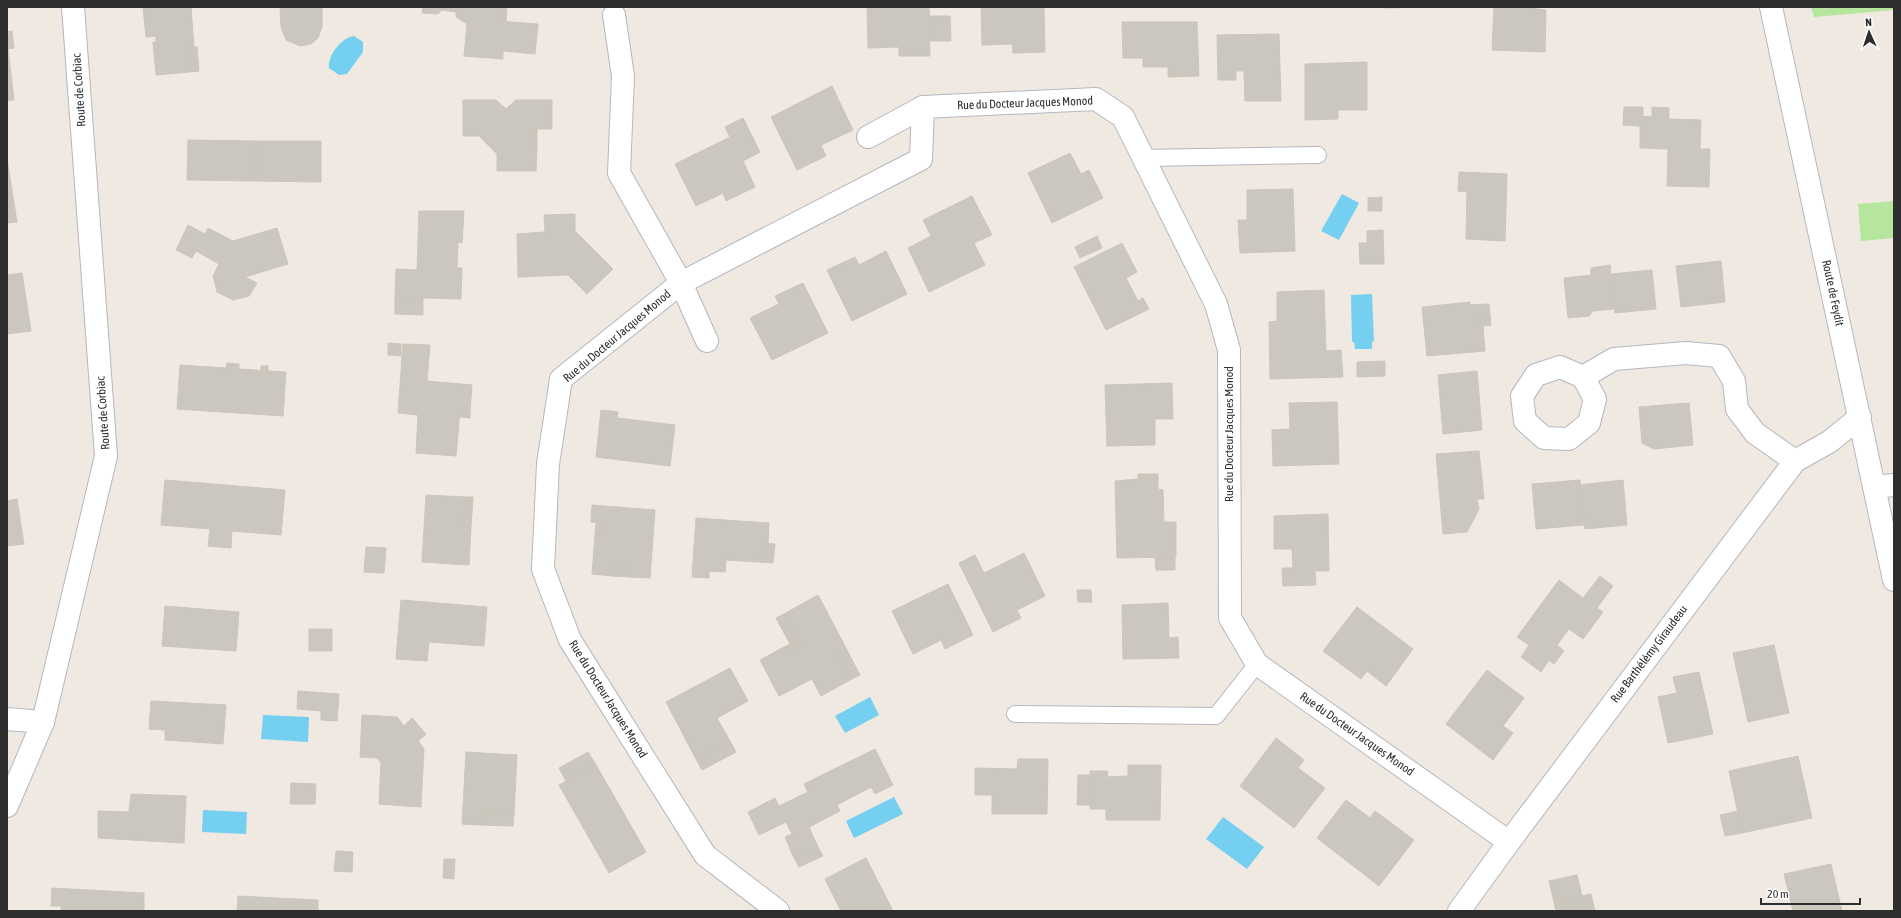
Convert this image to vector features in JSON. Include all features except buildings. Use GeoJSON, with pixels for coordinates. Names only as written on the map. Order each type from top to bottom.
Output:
{"type":"FeatureCollection","features":[{"type":"Feature","properties":{"kind":"street","name":"Route de Corbiac"},"geometry":{"type":"LineString","coordinates":[[7,806],[43,722],[106,456],[73,7]]}},
{"type":"Feature","properties":{"kind":"street","name":"Route de Feydit"},"geometry":{"type":"LineString","coordinates":[[1771,7],[1860,418],[1884,486],[1894,580]]}},
{"type":"Feature","properties":{"kind":"street","name":"Rue du Docteur Jacques Monod"},"geometry":{"type":"LineString","coordinates":[[618,11],[623,76],[619,173],[681,283],[707,341]]}},
{"type":"Feature","properties":{"kind":"street","name":"Rue du Docteur Jacques Monod"},"geometry":{"type":"LineString","coordinates":[[868,137],[923,107],[1096,99],[1123,117],[1216,304],[1228,350],[1230,618],[1257,664],[1508,842]]}},
{"type":"Feature","properties":{"kind":"street","name":"Rue du Docteur Jacques Monod"},"geometry":{"type":"LineString","coordinates":[[778,911],[705,855],[570,640],[543,569],[548,464],[561,379],[681,283],[921,159],[923,107]]}},
{"type":"Feature","properties":{"kind":"street"},"geometry":{"type":"LineString","coordinates":[[1583,377],[1614,359],[1686,352],[1719,356],[1734,381],[1737,408],[1755,433],[1795,461]]}},
{"type":"Feature","properties":{"kind":"street","name":"Rue Barthélémy Giraudeau"},"geometry":{"type":"LineString","coordinates":[[1459,911],[1508,842],[1795,461],[1829,442],[1860,418]]}},
{"type":"Feature","properties":{"kind":"street"},"geometry":{"type":"LineString","coordinates":[[7,719],[43,722]]}},
{"type":"Feature","properties":{"kind":"lane"},"geometry":{"type":"LineString","coordinates":[[1143,158],[1318,155]]}},
{"type":"Feature","properties":{"kind":"lane"},"geometry":{"type":"LineString","coordinates":[[1015,714],[1216,716],[1257,664]]}},
{"type":"Feature","properties":{"kind":"green space"},"geometry":{"type":"Polygon","coordinates":[[[1811,7],[1894,7],[1894,10],[1814,17],[1811,7]]]}},
{"type":"Feature","properties":{"kind":"green space"},"geometry":{"type":"Polygon","coordinates":[[[1894,201],[1894,238],[1861,241],[1858,204],[1894,201]]]}},
{"type":"Feature","properties":{"kind":"water"},"geometry":{"type":"Polygon","coordinates":[[[354,36],[363,42],[363,52],[347,74],[339,75],[329,68],[330,58],[340,43],[349,37],[354,36]]]}},
{"type":"Feature","properties":{"kind":"water"},"geometry":{"type":"Polygon","coordinates":[[[1342,194],[1359,203],[1339,240],[1321,231],[1342,194]]]}},
{"type":"Feature","properties":{"kind":"water"},"geometry":{"type":"Polygon","coordinates":[[[1372,294],[1374,341],[1372,342],[1372,349],[1355,349],[1354,342],[1352,342],[1351,295],[1372,294]]]}},
{"type":"Feature","properties":{"kind":"water"},"geometry":{"type":"Polygon","coordinates":[[[870,697],[879,715],[845,733],[835,716],[870,697]]]}},
{"type":"Feature","properties":{"kind":"water"},"geometry":{"type":"Polygon","coordinates":[[[263,715],[309,717],[308,742],[261,739],[263,715]]]}},
{"type":"Feature","properties":{"kind":"water"},"geometry":{"type":"Polygon","coordinates":[[[894,797],[903,814],[854,838],[846,821],[894,797]]]}},
{"type":"Feature","properties":{"kind":"water"},"geometry":{"type":"Polygon","coordinates":[[[203,810],[247,812],[246,834],[202,832],[203,810]]]}},
{"type":"Feature","properties":{"kind":"water"},"geometry":{"type":"Polygon","coordinates":[[[1223,817],[1264,847],[1247,869],[1206,839],[1223,817]]]}}]}
